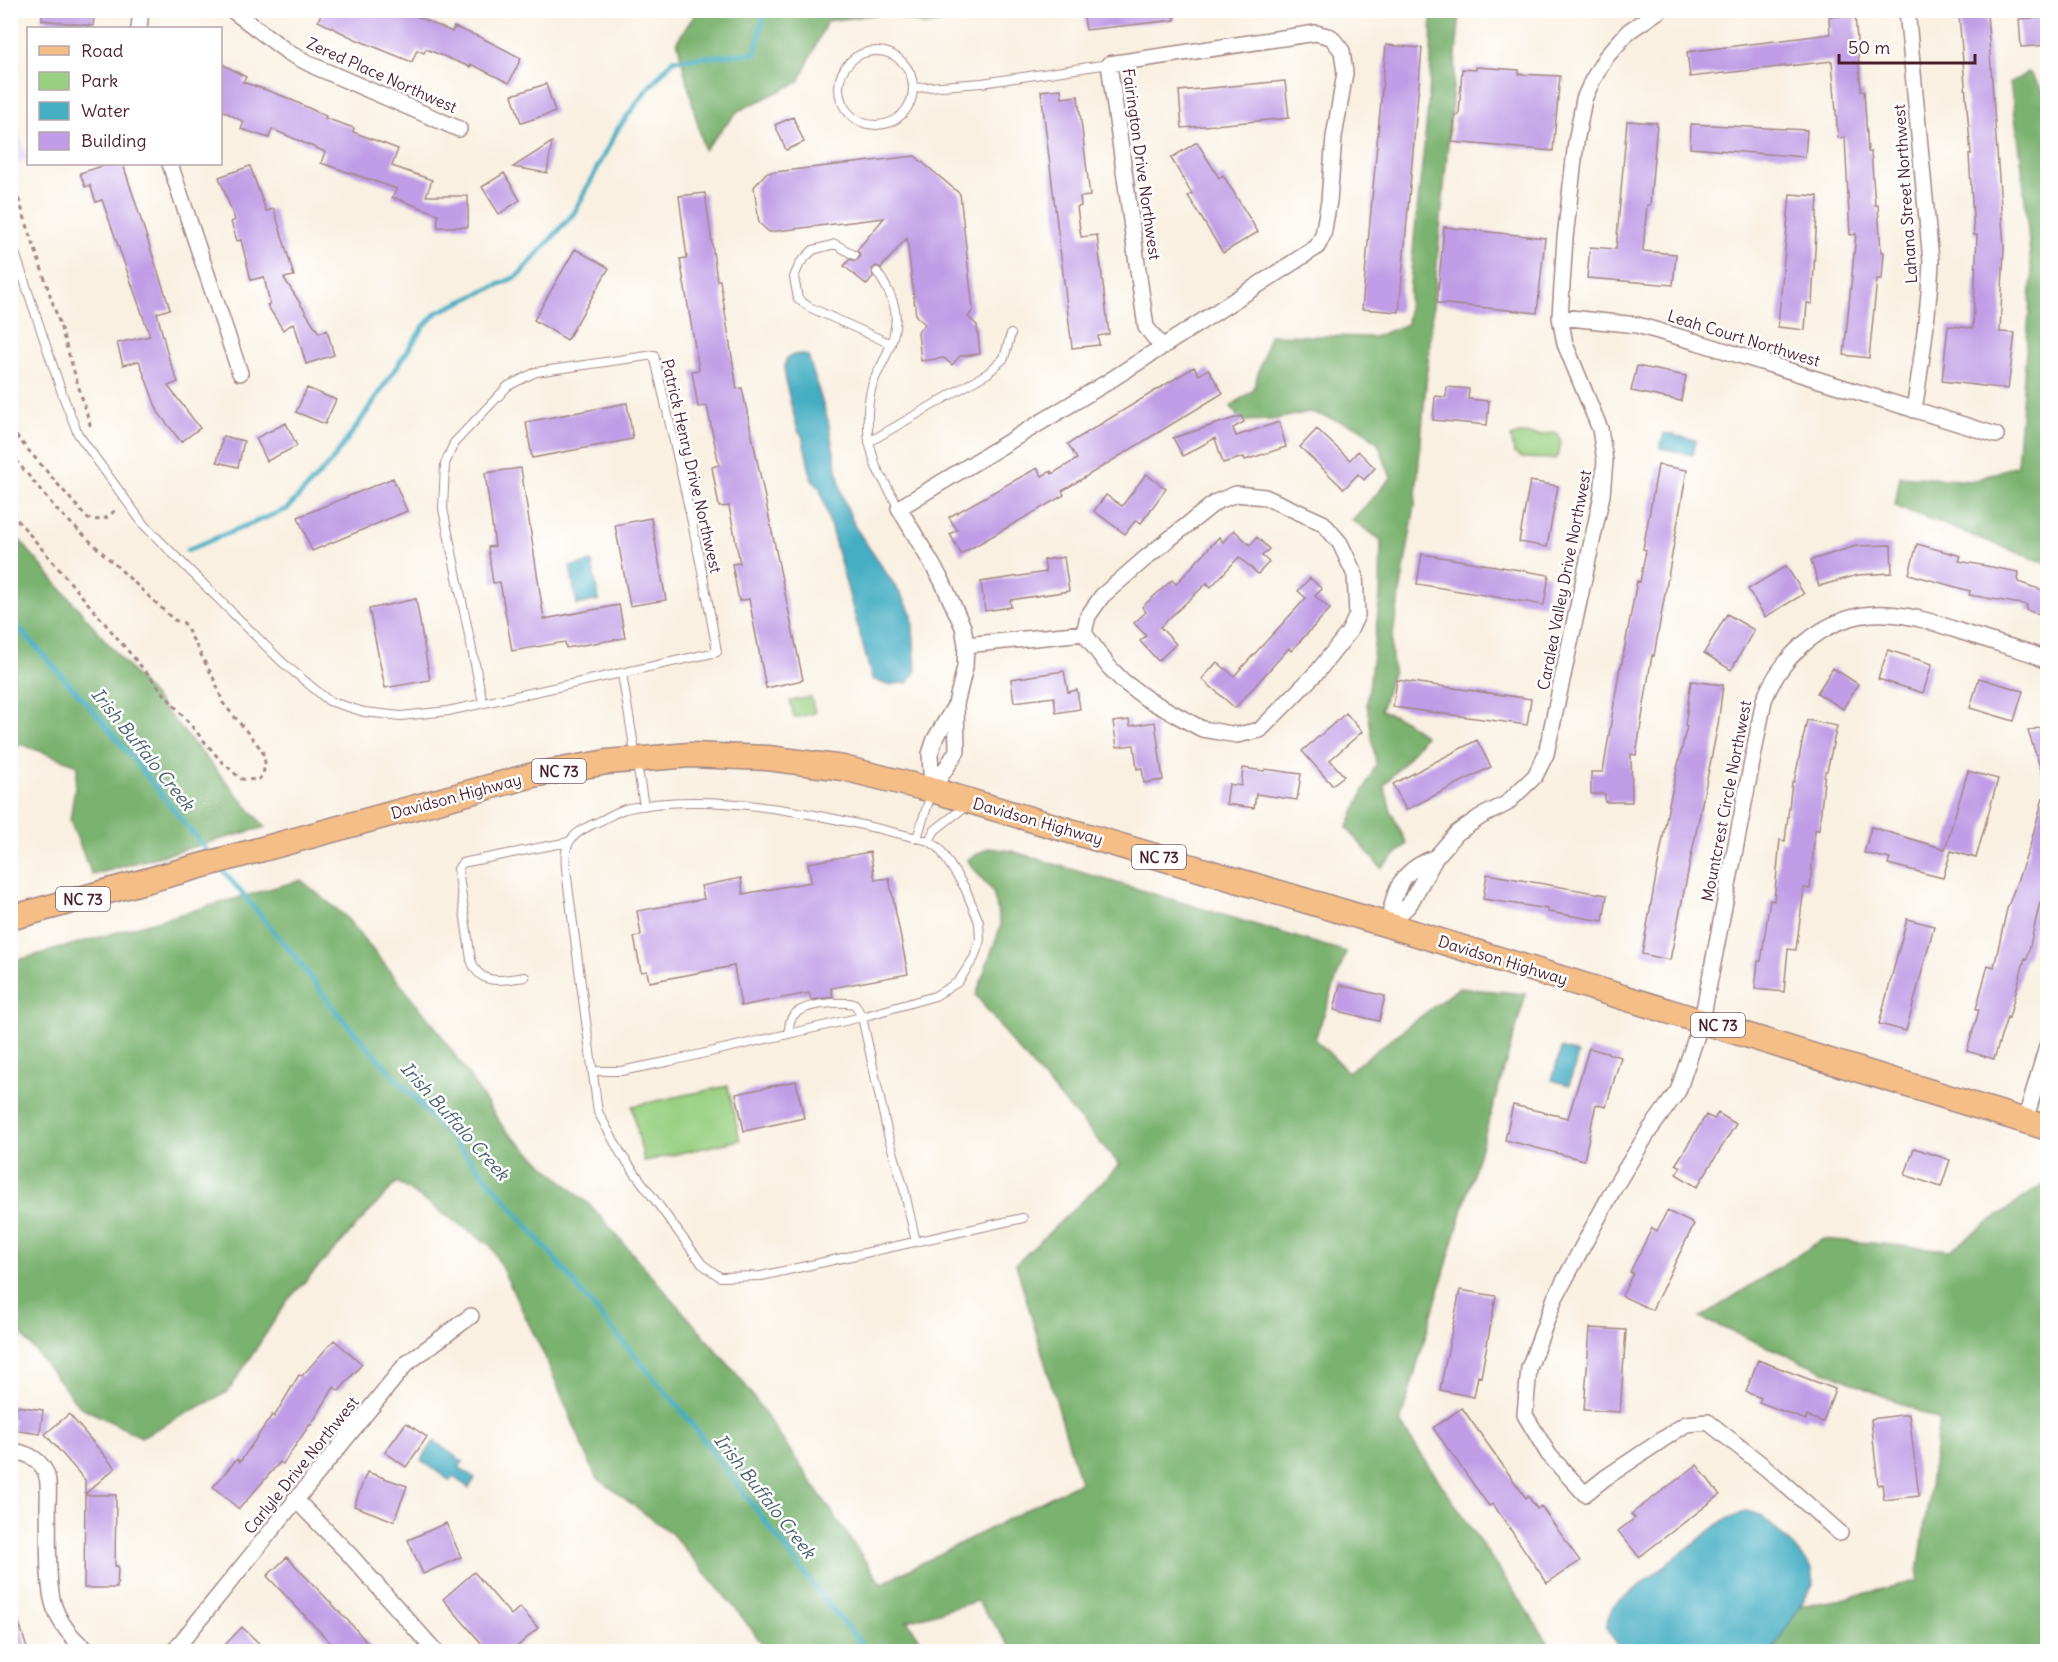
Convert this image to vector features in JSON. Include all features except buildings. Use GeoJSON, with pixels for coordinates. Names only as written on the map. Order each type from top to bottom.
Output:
{"type":"FeatureCollection","features":[{"type":"Feature","properties":{"kind":"main road","name":"Davidson Highway"},"geometry":{"type":"LineString","coordinates":[[10,918],[533,775],[606,762],[690,755],[768,758],[843,768],[932,790],[1388,925],[2036,1124]]}},
{"type":"Feature","properties":{"kind":"street"},"geometry":{"type":"LineString","coordinates":[[139,27],[141,10]]}},
{"type":"Feature","properties":{"kind":"street","name":"Zered Place Northwest"},"geometry":{"type":"LineString","coordinates":[[232,10],[289,53],[459,129]]}},
{"type":"Feature","properties":{"kind":"street","name":"Caralea Valley Drive Northwest"},"geometry":{"type":"LineString","coordinates":[[1388,925],[1394,895],[1408,872],[1436,857],[1457,833],[1480,817],[1506,804],[1535,776],[1552,735],[1602,495],[1605,461],[1600,429],[1565,344],[1560,317],[1565,238],[1576,142],[1584,99],[1606,57],[1629,31],[1660,10]]}},
{"type":"Feature","properties":{"kind":"street","name":"Lahana Street Northwest"},"geometry":{"type":"LineString","coordinates":[[1907,10],[1931,261],[1930,296],[1914,410]]}},
{"type":"Feature","properties":{"kind":"street","name":"Fairington Drive Northwest"},"geometry":{"type":"LineString","coordinates":[[899,508],[1106,383],[1162,347],[1317,247],[1323,235],[1329,201],[1334,137],[1345,73],[1342,51],[1331,37],[1316,33],[1109,64],[1146,327],[1162,347]]}},
{"type":"Feature","properties":{"kind":"street"},"geometry":{"type":"LineString","coordinates":[[170,165],[240,373]]}},
{"type":"Feature","properties":{"kind":"street","name":"Leah Court Northwest"},"geometry":{"type":"LineString","coordinates":[[1560,317],[1637,325],[1996,435]]}},
{"type":"Feature","properties":{"kind":"street"},"geometry":{"type":"LineString","coordinates":[[1236,494],[1265,497],[1323,523],[1340,543],[1355,575],[1357,615],[1349,633],[1339,647],[1260,730],[1238,735],[1202,729],[1147,699],[1124,682],[1109,667],[1084,633],[1088,616],[1102,596],[1216,502],[1236,494]]}},
{"type":"Feature","properties":{"kind":"street"},"geometry":{"type":"LineString","coordinates":[[899,508],[942,581],[963,627],[966,645],[965,667],[956,704],[957,751],[932,790]]}},
{"type":"Feature","properties":{"kind":"street","name":"Mountcrest Circle Northwest"},"geometry":{"type":"LineString","coordinates":[[1840,1533],[1766,1468],[1708,1422],[1686,1424],[1585,1494],[1548,1455],[1525,1415],[1529,1368],[1556,1298],[1614,1188],[1649,1131],[1678,1091],[1702,1020],[1764,700],[1769,688],[1794,651],[1820,631],[1848,619],[1874,614],[1890,614],[1927,621],[2033,654],[2048,662]]}},
{"type":"Feature","properties":{"kind":"street"},"geometry":{"type":"LineString","coordinates":[[966,645],[1084,633]]}},
{"type":"Feature","properties":{"kind":"street"},"geometry":{"type":"LineString","coordinates":[[932,790],[930,754],[935,738],[956,704]]}},
{"type":"Feature","properties":{"kind":"street"},"geometry":{"type":"LineString","coordinates":[[2036,1124],[2048,1043]]}},
{"type":"Feature","properties":{"kind":"street","name":"Carlyle Drive Northwest"},"geometry":{"type":"LineString","coordinates":[[176,1650],[295,1499],[406,1364],[471,1316]]}},
{"type":"Feature","properties":{"kind":"street"},"geometry":{"type":"LineString","coordinates":[[10,1450],[32,1456],[46,1471],[49,1561],[55,1610],[73,1636],[91,1652]]}},
{"type":"Feature","properties":{"kind":"street"},"geometry":{"type":"LineString","coordinates":[[295,1499],[349,1554],[436,1652]]}},
{"type":"Feature","properties":{"kind":"lane"},"geometry":{"type":"LineString","coordinates":[[879,50],[898,57],[910,72],[914,88],[908,109],[893,122],[873,126],[855,119],[842,104],[839,85],[845,67],[852,60],[860,54],[879,50]]}},
{"type":"Feature","properties":{"kind":"lane"},"geometry":{"type":"LineString","coordinates":[[914,88],[982,83],[1109,64]]}},
{"type":"Feature","properties":{"kind":"lane"},"geometry":{"type":"LineString","coordinates":[[10,238],[78,434],[144,525],[195,577],[282,662],[329,701],[364,712],[401,716],[448,711],[483,703]]}},
{"type":"Feature","properties":{"kind":"lane"},"geometry":{"type":"LineString","coordinates":[[854,255],[836,244],[813,250],[800,263],[794,277],[798,299],[809,308],[891,344]]}},
{"type":"Feature","properties":{"kind":"lane"},"geometry":{"type":"LineString","coordinates":[[877,272],[890,291],[897,314],[891,344],[872,386],[867,422],[869,442],[876,467],[899,508]]}},
{"type":"Feature","properties":{"kind":"lane"},"geometry":{"type":"LineString","coordinates":[[869,442],[988,373],[1004,358],[1011,334]]}},
{"type":"Feature","properties":{"kind":"lane","name":"Patrick Henry Drive Northwest"},"geometry":{"type":"LineString","coordinates":[[654,356],[682,473],[707,591],[717,652],[483,703],[443,508],[445,465],[454,443],[508,386],[536,372],[654,356]]}},
{"type":"Feature","properties":{"kind":"lane"},"geometry":{"type":"LineString","coordinates":[[622,674],[644,806]]}},
{"type":"Feature","properties":{"kind":"lane"},"geometry":{"type":"LineString","coordinates":[[916,838],[932,790]]}},
{"type":"Feature","properties":{"kind":"lane"},"geometry":{"type":"LineString","coordinates":[[929,841],[935,830],[973,802]]}},
{"type":"Feature","properties":{"kind":"lane"},"geometry":{"type":"LineString","coordinates":[[525,977],[495,980],[478,974],[471,960],[458,869],[462,863],[568,842],[581,830],[623,810],[660,803],[723,803],[795,812],[916,838],[929,841],[939,848],[965,888],[979,922],[980,940],[974,958],[958,982],[935,996],[862,1017],[621,1071],[593,1071]]}},
{"type":"Feature","properties":{"kind":"lane"},"geometry":{"type":"LineString","coordinates":[[568,842],[566,859],[568,886],[598,1112],[621,1154],[702,1264],[720,1277],[761,1276],[1023,1218]]}},
{"type":"Feature","properties":{"kind":"lane"},"geometry":{"type":"LineString","coordinates":[[789,1034],[791,1019],[802,1009],[842,1002],[855,1004],[862,1017],[888,1135],[904,1189],[916,1242]]}},
{"type":"Feature","properties":{"kind":"path"},"geometry":{"type":"LineString","coordinates":[[10,173],[93,435]]}},
{"type":"Feature","properties":{"kind":"path"},"geometry":{"type":"LineString","coordinates":[[10,429],[88,519],[100,521],[111,516],[124,497]]}},
{"type":"Feature","properties":{"kind":"path"},"geometry":{"type":"LineString","coordinates":[[10,453],[57,510],[174,620],[184,623],[215,681],[223,703],[262,750],[265,762],[263,775],[258,780],[241,779],[221,761],[15,517],[10,505]]}},
{"type":"Feature","properties":{"kind":"shaded area"},"geometry":{"type":"Polygon","coordinates":[[[11,111],[27,159],[10,166],[11,111]]]}},
{"type":"Feature","properties":{"kind":"green space"},"geometry":{"type":"Polygon","coordinates":[[[698,10],[1008,11],[924,25],[887,13],[827,21],[799,82],[738,111],[704,150],[677,41],[698,10]]]}},
{"type":"Feature","properties":{"kind":"green space"},"geometry":{"type":"Polygon","coordinates":[[[1431,11],[1460,11],[1415,505],[1391,646],[1393,670],[1381,710],[1404,720],[1425,736],[1384,785],[1391,812],[1407,844],[1381,868],[1347,828],[1376,764],[1367,704],[1380,596],[1381,540],[1352,520],[1391,478],[1378,443],[1359,427],[1310,412],[1271,420],[1240,421],[1231,406],[1253,390],[1270,335],[1374,337],[1407,324],[1429,97],[1431,11]]]}},
{"type":"Feature","properties":{"kind":"green space"},"geometry":{"type":"Polygon","coordinates":[[[2029,72],[2048,96],[2047,564],[1895,506],[1900,476],[1973,481],[2017,465],[2032,276],[2021,157],[2010,83],[2029,72]]]}},
{"type":"Feature","properties":{"kind":"green space"},"geometry":{"type":"Polygon","coordinates":[[[1554,432],[1559,436],[1561,443],[1558,456],[1554,459],[1522,458],[1514,453],[1511,437],[1519,434],[1541,435],[1554,432]]]}},
{"type":"Feature","properties":{"kind":"green space"},"geometry":{"type":"Polygon","coordinates":[[[11,530],[265,827],[92,875],[70,821],[78,765],[23,745],[11,745],[11,530]]]}},
{"type":"Feature","properties":{"kind":"green space"},"geometry":{"type":"Polygon","coordinates":[[[811,697],[815,713],[794,718],[790,701],[811,697]]]}},
{"type":"Feature","properties":{"kind":"green space"},"geometry":{"type":"Polygon","coordinates":[[[988,848],[1011,851],[1346,952],[1315,1039],[1348,1072],[1458,988],[1526,994],[1400,1423],[1554,1651],[1014,1651],[977,1601],[907,1621],[929,1651],[768,1651],[672,1534],[596,1477],[546,1359],[491,1246],[397,1182],[287,1301],[228,1392],[141,1437],[79,1406],[11,1321],[11,962],[301,880],[345,916],[437,1029],[505,1130],[593,1208],[741,1379],[881,1584],[1080,1482],[1016,1264],[1120,1165],[1013,1044],[976,995],[1001,925],[993,892],[967,860],[988,848]]]}},
{"type":"Feature","properties":{"kind":"green space"},"geometry":{"type":"Polygon","coordinates":[[[728,1086],[740,1140],[644,1161],[632,1106],[728,1086]]]}},
{"type":"Feature","properties":{"kind":"green space"},"geometry":{"type":"Polygon","coordinates":[[[2046,1182],[2047,1651],[1773,1651],[1799,1606],[1837,1600],[1917,1581],[1939,1420],[1700,1318],[1823,1239],[1950,1250],[2046,1182]]]}},
{"type":"Feature","properties":{"kind":"water"},"geometry":{"type":"Polygon","coordinates":[[[799,354],[808,356],[828,421],[842,495],[855,527],[912,615],[916,670],[909,682],[887,685],[872,679],[820,488],[812,480],[802,435],[798,431],[789,395],[785,374],[786,360],[790,356],[799,354]]]}},
{"type":"Feature","properties":{"kind":"water"},"geometry":{"type":"Polygon","coordinates":[[[1664,433],[1696,440],[1693,455],[1660,448],[1664,433]]]}},
{"type":"Feature","properties":{"kind":"water"},"geometry":{"type":"Polygon","coordinates":[[[592,562],[599,600],[577,605],[570,566],[592,562]]]}},
{"type":"Feature","properties":{"kind":"water"},"geometry":{"type":"Polygon","coordinates":[[[1561,1048],[1578,1054],[1569,1085],[1552,1080],[1561,1048]]]}},
{"type":"Feature","properties":{"kind":"water"},"geometry":{"type":"Polygon","coordinates":[[[434,1441],[463,1462],[459,1467],[475,1478],[469,1488],[453,1477],[450,1481],[421,1460],[434,1441]]]}},
{"type":"Feature","properties":{"kind":"water"},"geometry":{"type":"Polygon","coordinates":[[[1748,1511],[1760,1515],[1770,1524],[1791,1544],[1812,1570],[1814,1583],[1773,1651],[1620,1651],[1606,1625],[1613,1606],[1724,1520],[1748,1511]]]}},
{"type":"Feature","properties":{"kind":"waterway"},"geometry":{"type":"LineString","coordinates":[[187,550],[287,509],[330,463],[424,326],[436,313],[518,276],[574,213],[617,130],[645,92],[673,60],[755,53],[765,10]]}},
{"type":"Feature","properties":{"kind":"waterway","name":"Irish Buffalo Creek"},"geometry":{"type":"LineString","coordinates":[[10,618],[100,718],[212,857]]}},
{"type":"Feature","properties":{"kind":"waterway","name":"Irish Buffalo Creek"},"geometry":{"type":"LineString","coordinates":[[220,867],[293,954],[338,1014],[495,1187],[681,1410],[827,1603],[868,1652]]}}]}
